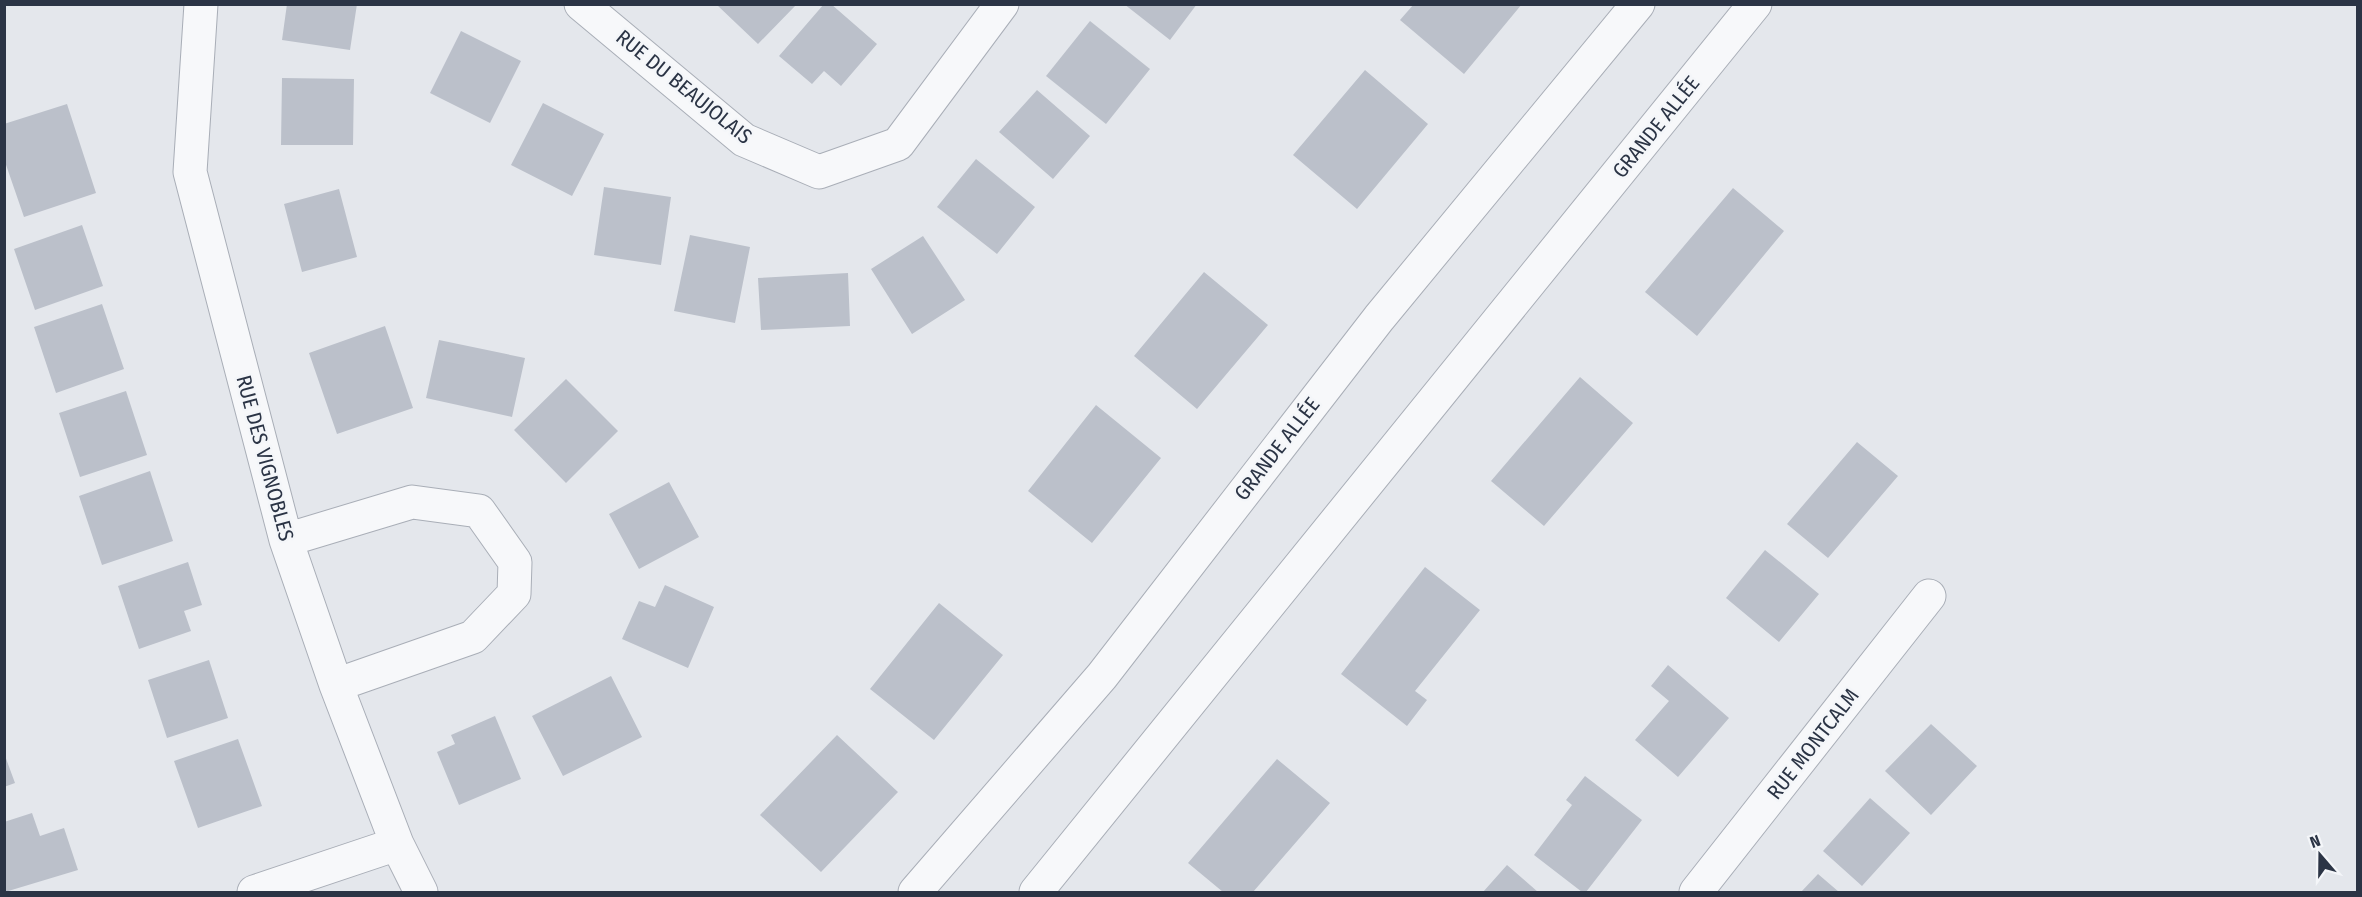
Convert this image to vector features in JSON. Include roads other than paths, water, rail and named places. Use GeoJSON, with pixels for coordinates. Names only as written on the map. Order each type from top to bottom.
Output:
{"type":"FeatureCollection","features":[{"type":"Feature","properties":{"kind":"street","name":"RUE DES VIGNOBLES"},"geometry":{"type":"LineString","coordinates":[[201,4],[190,172],[286,540],[336,685],[397,844],[421,892]]}},
{"type":"Feature","properties":{"kind":"street","name":"RUE DU BEAUJOLAIS"},"geometry":{"type":"LineString","coordinates":[[582,4],[744,140],[819,172],[898,144],[1002,4]]}},
{"type":"Feature","properties":{"kind":"street","name":"GRANDE ALLÉE"},"geometry":{"type":"LineString","coordinates":[[915,892],[1102,676],[1378,318],[1638,4]]}},
{"type":"Feature","properties":{"kind":"street","name":"GRANDE ALLÉE"},"geometry":{"type":"LineString","coordinates":[[1036,892],[1755,4]]}},
{"type":"Feature","properties":{"kind":"street"},"geometry":{"type":"LineString","coordinates":[[286,540],[412,502],[479,511],[515,562],[514,594],[473,637],[336,685]]}},
{"type":"Feature","properties":{"kind":"street","name":"RUE MONTCALM"},"geometry":{"type":"LineString","coordinates":[[1696,892],[1929,597]]}},
{"type":"Feature","properties":{"kind":"street"},"geometry":{"type":"LineString","coordinates":[[255,892],[397,844]]}}]}
